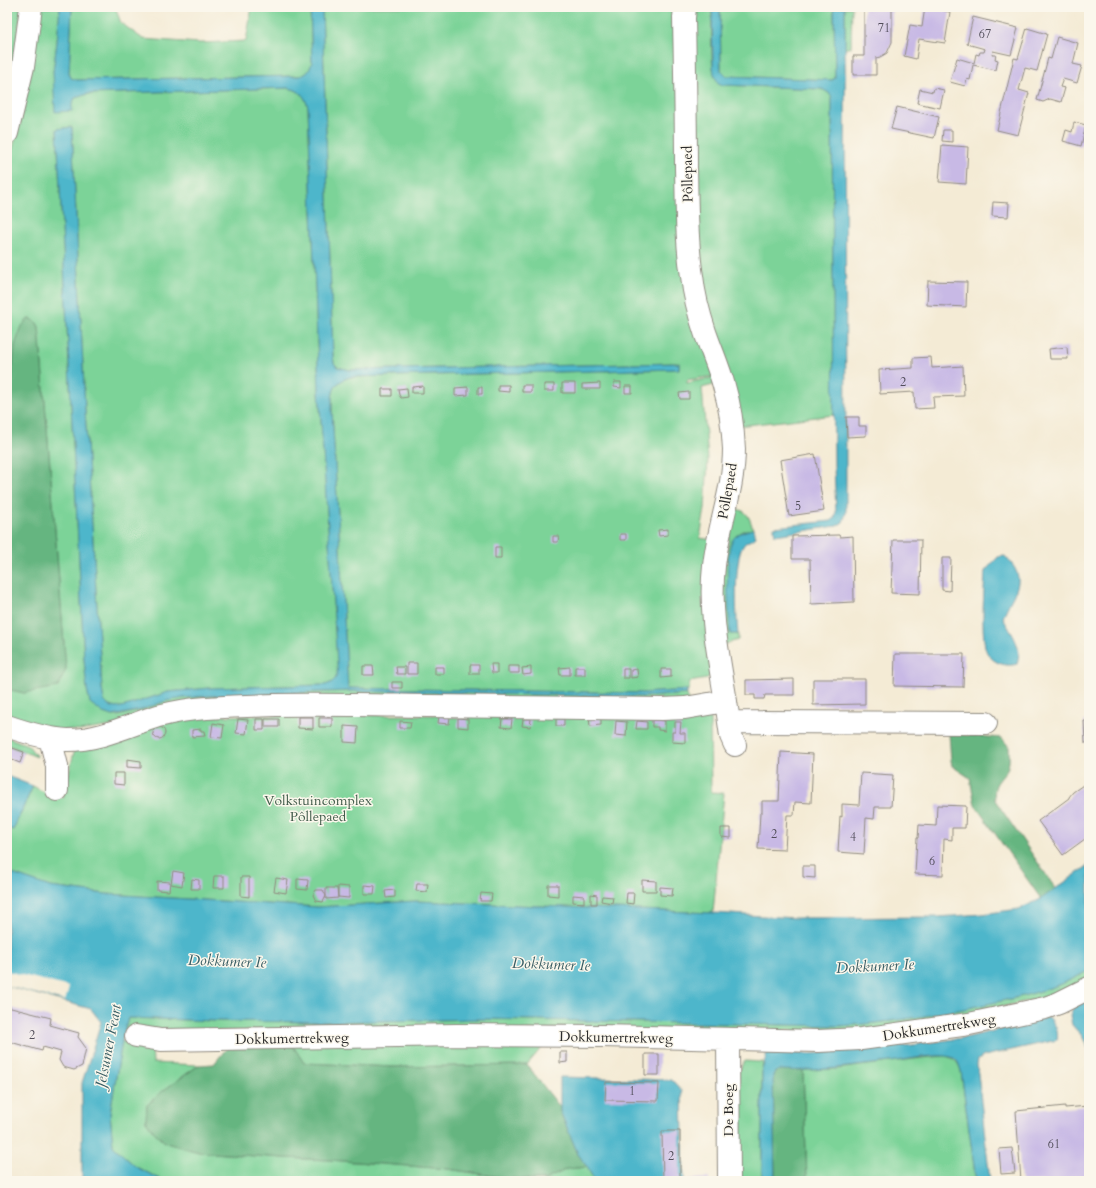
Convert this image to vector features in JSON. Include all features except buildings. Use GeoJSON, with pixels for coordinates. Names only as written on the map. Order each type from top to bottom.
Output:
{"type":"FeatureCollection","features":[{"type":"Feature","properties":{"kind":"street"},"geometry":{"type":"LineString","coordinates":[[7,133],[23,67],[31,7]]}},
{"type":"Feature","properties":{"kind":"street","name":"Pôllepaed"},"geometry":{"type":"LineString","coordinates":[[685,7],[687,206],[692,275],[697,304],[703,325],[725,387],[731,419],[734,450],[730,493],[720,532],[714,565],[712,593],[714,626],[731,736],[735,745]]}},
{"type":"Feature","properties":{"kind":"street"},"geometry":{"type":"LineString","coordinates":[[7,726],[26,733],[70,740],[98,736],[157,717],[186,710],[208,708],[279,705],[396,705],[662,709],[685,708],[726,701]]}},
{"type":"Feature","properties":{"kind":"street"},"geometry":{"type":"LineString","coordinates":[[729,722],[986,723]]}},
{"type":"Feature","properties":{"kind":"street"},"geometry":{"type":"LineString","coordinates":[[50,738],[57,766],[57,790]]}},
{"type":"Feature","properties":{"kind":"street","name":"Dokkumertrekweg"},"geometry":{"type":"LineString","coordinates":[[136,1036],[161,1040],[457,1035],[601,1036],[818,1041],[861,1039],[908,1034],[969,1024],[1045,1008],[1059,1003],[1089,988]]}},
{"type":"Feature","properties":{"kind":"street","name":"De Boeg"},"geometry":{"type":"LineString","coordinates":[[728,1040],[729,1181]]}},
{"type":"Feature","properties":{"kind":"green space"},"geometry":{"type":"Polygon","coordinates":[[[7,7],[22,7],[7,98],[7,7]]]}},
{"type":"Feature","properties":{"kind":"green space"},"geometry":{"type":"Polygon","coordinates":[[[40,7],[60,7],[53,72],[72,104],[75,98],[87,94],[288,88],[299,92],[308,107],[319,391],[338,674],[333,681],[325,685],[210,688],[168,692],[116,708],[109,706],[104,701],[102,689],[85,410],[72,127],[57,129],[84,659],[87,690],[103,713],[118,716],[166,701],[184,698],[348,691],[643,697],[687,694],[688,701],[279,701],[79,731],[55,729],[7,717],[7,689],[24,693],[66,669],[39,327],[37,323],[9,411],[7,424],[7,169],[24,108],[40,7]]]}},
{"type":"Feature","properties":{"kind":"green space"},"geometry":{"type":"Polygon","coordinates":[[[72,7],[115,7],[121,23],[143,39],[200,43],[246,41],[252,7],[310,7],[312,62],[308,71],[300,76],[77,80],[71,78],[69,73],[72,7]]]}},
{"type":"Feature","properties":{"kind":"green space"},"geometry":{"type":"Polygon","coordinates":[[[322,7],[679,7],[681,206],[714,376],[687,380],[687,383],[715,377],[717,384],[702,388],[708,459],[705,509],[700,538],[713,540],[714,672],[707,679],[689,682],[689,690],[643,693],[348,688],[332,411],[333,394],[339,382],[350,377],[679,369],[679,363],[350,370],[337,367],[334,363],[333,357],[322,7]]]}},
{"type":"Feature","properties":{"kind":"green space"},"geometry":{"type":"Polygon","coordinates":[[[692,7],[712,7],[713,70],[716,79],[723,85],[822,89],[829,93],[832,98],[834,415],[738,426],[697,274],[692,7]]]}},
{"type":"Feature","properties":{"kind":"green space"},"geometry":{"type":"Polygon","coordinates":[[[720,7],[834,7],[835,77],[833,80],[726,76],[721,71],[720,7]]]}},
{"type":"Feature","properties":{"kind":"green space"},"geometry":{"type":"Polygon","coordinates":[[[845,7],[852,7],[851,47],[845,49],[845,7]]]}},
{"type":"Feature","properties":{"kind":"green space"},"geometry":{"type":"Polygon","coordinates":[[[28,319],[32,319],[39,327],[66,669],[58,687],[24,693],[7,689],[7,424],[15,345],[22,326],[28,319]]]}},
{"type":"Feature","properties":{"kind":"green space"},"geometry":{"type":"Polygon","coordinates":[[[734,510],[745,512],[753,529],[743,531],[737,535],[730,634],[738,634],[738,640],[722,645],[719,595],[734,510]]]}},
{"type":"Feature","properties":{"kind":"green space","name":"Volkstuincomplex Pôllepaed"},"geometry":{"type":"Polygon","coordinates":[[[710,714],[711,792],[724,793],[713,913],[415,901],[318,907],[106,894],[50,887],[7,872],[7,828],[13,830],[33,786],[46,793],[63,798],[75,748],[185,716],[710,714]]]}},
{"type":"Feature","properties":{"kind":"green space"},"geometry":{"type":"Polygon","coordinates":[[[949,734],[1002,738],[1009,747],[1009,765],[1006,772],[996,785],[994,794],[995,800],[1056,889],[1041,899],[975,805],[970,778],[952,766],[949,734]]]}},
{"type":"Feature","properties":{"kind":"green space"},"geometry":{"type":"Polygon","coordinates":[[[7,737],[28,745],[37,757],[7,745],[7,737]]]}},
{"type":"Feature","properties":{"kind":"green space"},"geometry":{"type":"Polygon","coordinates":[[[1089,970],[1089,982],[1065,993],[893,1030],[135,1031],[125,1029],[128,1018],[216,1021],[326,1022],[481,1019],[839,1026],[916,1018],[1004,1000],[1054,987],[1089,970]]]}},
{"type":"Feature","properties":{"kind":"green space"},"geometry":{"type":"Polygon","coordinates":[[[548,1040],[527,1065],[394,1067],[304,1063],[291,1043],[548,1040]]]}},
{"type":"Feature","properties":{"kind":"green space"},"geometry":{"type":"Polygon","coordinates":[[[122,1041],[133,1044],[152,1045],[153,1063],[199,1065],[164,1090],[147,1105],[146,1121],[154,1132],[166,1143],[199,1152],[448,1169],[507,1178],[545,1180],[567,1169],[587,1167],[593,1181],[164,1181],[136,1167],[113,1146],[110,1113],[122,1041]]]}},
{"type":"Feature","properties":{"kind":"green space"},"geometry":{"type":"Polygon","coordinates":[[[291,1043],[304,1063],[394,1067],[527,1065],[560,1107],[560,1111],[578,1154],[587,1167],[567,1169],[545,1180],[507,1178],[448,1169],[199,1152],[166,1143],[154,1132],[146,1121],[147,1105],[164,1090],[199,1065],[214,1064],[230,1044],[291,1043]]]}},
{"type":"Feature","properties":{"kind":"green space"},"geometry":{"type":"Polygon","coordinates":[[[945,1056],[956,1061],[961,1071],[976,1181],[807,1181],[803,1070],[837,1069],[945,1056]]]}},
{"type":"Feature","properties":{"kind":"green space"},"geometry":{"type":"Polygon","coordinates":[[[744,1061],[763,1062],[762,1181],[739,1181],[738,1073],[744,1061]]]}},
{"type":"Feature","properties":{"kind":"green space"},"geometry":{"type":"Polygon","coordinates":[[[780,1070],[803,1070],[807,1181],[775,1181],[773,1075],[775,1072],[780,1070]]]}},
{"type":"Feature","properties":{"kind":"water"},"geometry":{"type":"Polygon","coordinates":[[[60,7],[72,7],[69,73],[71,78],[77,80],[300,76],[308,71],[312,62],[310,7],[322,7],[333,357],[334,363],[337,367],[350,370],[679,363],[679,369],[350,377],[339,382],[333,394],[332,411],[348,688],[643,693],[687,690],[687,694],[643,697],[348,691],[208,696],[166,701],[141,710],[113,716],[103,713],[90,703],[87,690],[84,659],[57,129],[72,127],[85,410],[102,689],[104,701],[109,706],[116,708],[168,692],[210,688],[325,685],[332,682],[336,677],[337,667],[319,391],[307,103],[299,92],[288,88],[88,94],[75,98],[72,104],[72,111],[55,112],[53,72],[60,7]]]}},
{"type":"Feature","properties":{"kind":"water"},"geometry":{"type":"Polygon","coordinates":[[[712,7],[720,7],[721,71],[726,76],[833,80],[835,77],[834,7],[845,7],[846,513],[843,522],[837,526],[775,535],[774,527],[831,521],[834,519],[836,513],[834,466],[832,98],[829,93],[822,89],[723,85],[718,83],[713,67],[712,7]]]}},
{"type":"Feature","properties":{"kind":"water"},"geometry":{"type":"Polygon","coordinates":[[[753,529],[756,537],[744,545],[740,553],[738,563],[736,602],[738,634],[730,634],[728,559],[730,548],[732,541],[736,536],[753,529]]]}},
{"type":"Feature","properties":{"kind":"water"},"geometry":{"type":"Polygon","coordinates":[[[1005,556],[1013,565],[1017,573],[1018,580],[1017,587],[1003,618],[1017,645],[1017,664],[1012,665],[1002,664],[993,660],[989,656],[985,647],[983,629],[985,571],[998,557],[1005,556]]]}},
{"type":"Feature","properties":{"kind":"water"},"geometry":{"type":"Polygon","coordinates":[[[7,776],[33,786],[13,830],[7,828],[7,776]]]}},
{"type":"Feature","properties":{"kind":"water"},"geometry":{"type":"Polygon","coordinates":[[[1089,865],[1089,970],[1054,987],[1030,994],[916,1018],[839,1026],[481,1019],[326,1022],[216,1021],[128,1018],[122,1041],[110,1113],[113,1146],[136,1167],[164,1181],[82,1181],[82,1083],[101,1022],[91,1009],[7,986],[7,872],[50,887],[106,894],[318,907],[415,901],[713,913],[795,918],[938,917],[982,914],[1019,909],[1041,899],[1089,865]]]}},
{"type":"Feature","properties":{"kind":"water"},"geometry":{"type":"Polygon","coordinates":[[[1081,1001],[1089,1001],[1089,1050],[1082,1036],[1072,1025],[1070,1015],[1073,1008],[1081,1001]]]}},
{"type":"Feature","properties":{"kind":"water"},"geometry":{"type":"Polygon","coordinates":[[[1049,1017],[1056,1028],[1057,1040],[984,1056],[978,1060],[977,1065],[990,1181],[976,1181],[959,1064],[951,1057],[937,1056],[835,1068],[780,1070],[775,1072],[773,1075],[775,1181],[762,1181],[762,1070],[767,1053],[809,1054],[913,1045],[969,1037],[1049,1017]]]}},
{"type":"Feature","properties":{"kind":"water"},"geometry":{"type":"Polygon","coordinates":[[[560,1077],[672,1080],[682,1091],[684,1181],[593,1181],[587,1167],[578,1154],[560,1111],[560,1077]]]}},
{"type":"Feature","properties":{"kind":"pier"},"geometry":{"type":"Polygon","coordinates":[[[7,971],[69,987],[65,1001],[7,986],[7,971]]]}},
{"type":"Feature","properties":{"kind":"water label","name":"Dokkumer Ie"},"geometry":{"type":"Point","coordinates":[227,961]}},
{"type":"Feature","properties":{"kind":"water label","name":"Dokkumer Ie"},"geometry":{"type":"Point","coordinates":[551,964]}},
{"type":"Feature","properties":{"kind":"water label","name":"Dokkumer Ie"},"geometry":{"type":"Point","coordinates":[875,966]}},
{"type":"Feature","properties":{"kind":"water label","name":"Jelsumer Feart"},"geometry":{"type":"Point","coordinates":[108,1046]}}]}
